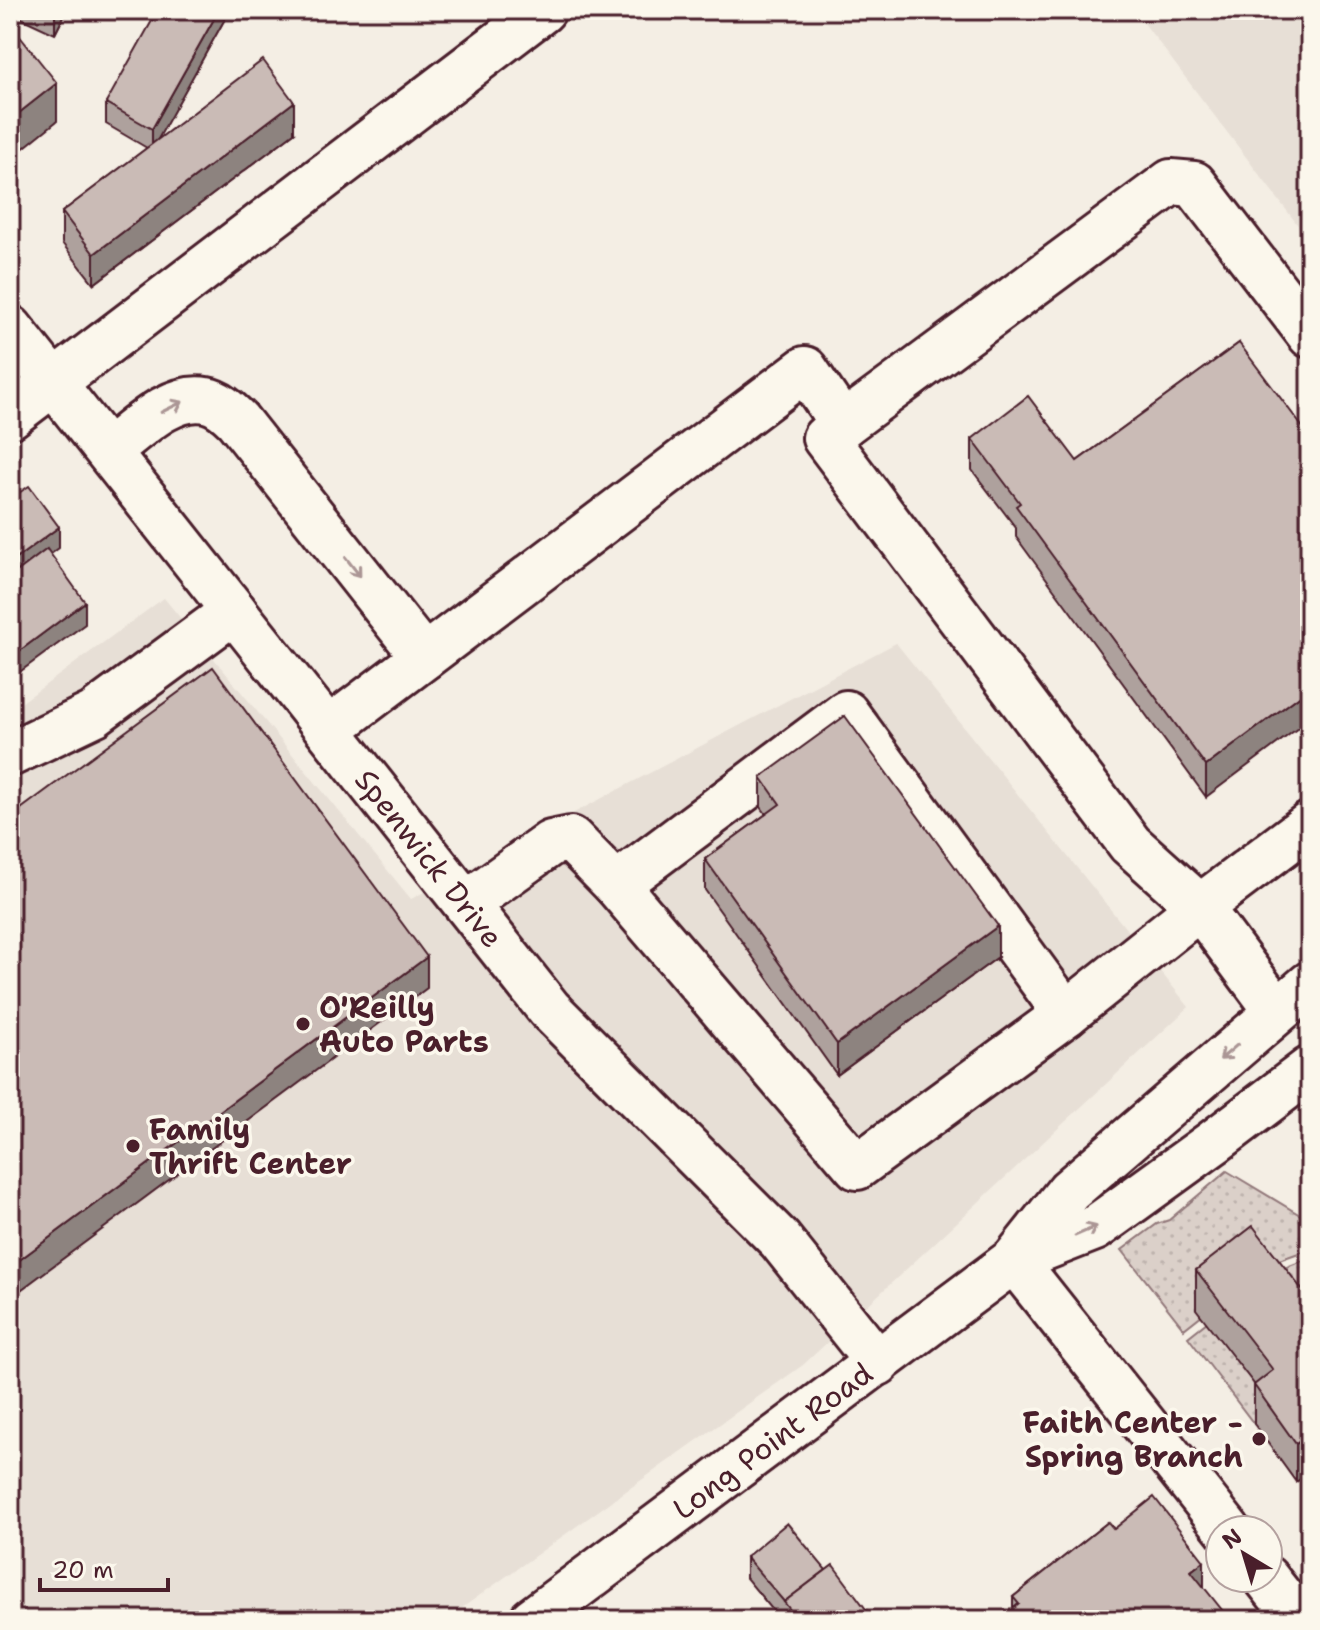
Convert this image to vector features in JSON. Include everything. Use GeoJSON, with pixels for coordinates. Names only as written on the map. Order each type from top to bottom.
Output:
{"type":"FeatureCollection","features":[{"type":"Feature","properties":{"kind":"street"},"geometry":{"type":"LineString","coordinates":[[10,416],[543,10]]}},
{"type":"Feature","properties":{"kind":"street"},"geometry":{"type":"LineString","coordinates":[[1310,335],[1194,184],[1171,182],[825,438],[1130,844],[1200,907],[1277,1011],[1310,1044]]}},
{"type":"Feature","properties":{"kind":"street","name":"Spenwick Drive"},"geometry":{"type":"LineString","coordinates":[[10,329],[549,1009],[780,1240],[878,1363]]}},
{"type":"Feature","properties":{"kind":"street"},"geometry":{"type":"LineString","coordinates":[[329,729],[805,369],[843,425]]}},
{"type":"Feature","properties":{"kind":"street"},"geometry":{"type":"LineString","coordinates":[[108,451],[169,406],[188,399],[207,400],[222,406],[247,432],[424,657]]}},
{"type":"Feature","properties":{"kind":"street"},"geometry":{"type":"LineString","coordinates":[[10,754],[94,714],[234,611]]}},
{"type":"Feature","properties":{"kind":"street"},"geometry":{"type":"LineString","coordinates":[[616,885],[846,713],[1066,1014]]}},
{"type":"Feature","properties":{"kind":"street"},"geometry":{"type":"LineString","coordinates":[[467,903],[551,843],[571,839],[616,885],[857,1167],[1066,1014],[1310,824]]}},
{"type":"Feature","properties":{"kind":"street","name":"Long Point Road"},"geometry":{"type":"LineString","coordinates":[[532,1620],[1014,1260],[1069,1191],[1310,984]]}},
{"type":"Feature","properties":{"kind":"street","name":"Long Point Road"},"geometry":{"type":"LineString","coordinates":[[1014,1260],[1095,1228],[1310,1069]]}},
{"type":"Feature","properties":{"kind":"street"},"geometry":{"type":"LineString","coordinates":[[1014,1260],[1215,1514]]}},
{"type":"Feature","properties":{"kind":"street"},"geometry":{"type":"LineString","coordinates":[[1279,1594],[1299,1620]]}},
{"type":"Feature","properties":{"kind":"shaded area"},"geometry":{"type":"Polygon","coordinates":[[[1134,10],[1310,10],[1310,241],[1134,10]]]}},
{"type":"Feature","properties":{"kind":"shaded area"},"geometry":{"type":"Polygon","coordinates":[[[164,598],[411,899],[896,643],[1189,1007],[803,1365],[445,1620],[10,1620],[10,711],[164,598]]]}},
{"type":"Feature","properties":{"kind":"shaded area"},"geometry":{"type":"Polygon","coordinates":[[[1227,1171],[1310,1221],[1310,1249],[1265,1265],[1184,1329],[1122,1250],[1157,1224],[1169,1220],[1227,1171]]]}},
{"type":"Feature","properties":{"kind":"shaded area"},"geometry":{"type":"Polygon","coordinates":[[[1310,1258],[1310,1339],[1271,1273],[1310,1258]]]}},
{"type":"Feature","properties":{"kind":"shaded area"},"geometry":{"type":"Polygon","coordinates":[[[1207,1322],[1273,1409],[1254,1424],[1188,1337],[1207,1322]]]}},
{"type":"Feature","properties":{"kind":"building"},"geometry":{"type":"Polygon","coordinates":[[[158,10],[219,10],[152,129],[106,103],[158,10]]]}},
{"type":"Feature","properties":{"kind":"building"},"geometry":{"type":"Polygon","coordinates":[[[10,24],[57,83],[10,120],[10,24]]]}},
{"type":"Feature","properties":{"kind":"building"},"geometry":{"type":"Polygon","coordinates":[[[263,60],[294,102],[94,254],[62,212],[263,60]]]}},
{"type":"Feature","properties":{"kind":"building"},"geometry":{"type":"Polygon","coordinates":[[[1239,343],[1310,437],[1310,688],[1206,766],[1016,506],[1020,503],[972,439],[1028,396],[1077,461],[1239,343]]]}},
{"type":"Feature","properties":{"kind":"building"},"geometry":{"type":"Polygon","coordinates":[[[29,486],[59,527],[10,563],[10,499],[29,486]]]}},
{"type":"Feature","properties":{"kind":"building"},"geometry":{"type":"Polygon","coordinates":[[[47,549],[85,602],[10,658],[10,577],[47,549]]]}},
{"type":"Feature","properties":{"kind":"building"},"geometry":{"type":"Polygon","coordinates":[[[213,667],[427,957],[10,1267],[10,817],[213,667]]]}},
{"type":"Feature","properties":{"kind":"building"},"geometry":{"type":"Polygon","coordinates":[[[845,716],[998,926],[837,1044],[705,859],[780,804],[761,777],[845,716]]]}},
{"type":"Feature","properties":{"kind":"building"},"geometry":{"type":"Polygon","coordinates":[[[1253,1226],[1310,1300],[1310,1433],[1296,1444],[1254,1385],[1273,1370],[1196,1270],[1253,1226]]]}},
{"type":"Feature","properties":{"kind":"building"},"geometry":{"type":"Polygon","coordinates":[[[1154,1497],[1204,1561],[1191,1571],[1204,1587],[1204,1594],[1209,1594],[1230,1620],[999,1620],[1019,1604],[1013,1597],[1108,1522],[1114,1529],[1154,1497]]]}},
{"type":"Feature","properties":{"kind":"building"},"geometry":{"type":"Polygon","coordinates":[[[787,1523],[826,1570],[784,1602],[746,1557],[787,1523]]]}},
{"type":"Feature","properties":{"kind":"building"},"geometry":{"type":"Polygon","coordinates":[[[833,1565],[874,1620],[798,1620],[784,1602],[833,1565]]]}},
{"type":"Feature","properties":{"kind":"place","name":"O'Reilly Auto Parts"},"geometry":{"type":"Point","coordinates":[303,1024]}},
{"type":"Feature","properties":{"kind":"place","name":"Family Thrift Center"},"geometry":{"type":"Point","coordinates":[133,1146]}},
{"type":"Feature","properties":{"kind":"place","name":"Faith Center - Spring Branch"},"geometry":{"type":"Point","coordinates":[1259,1439]}}]}
